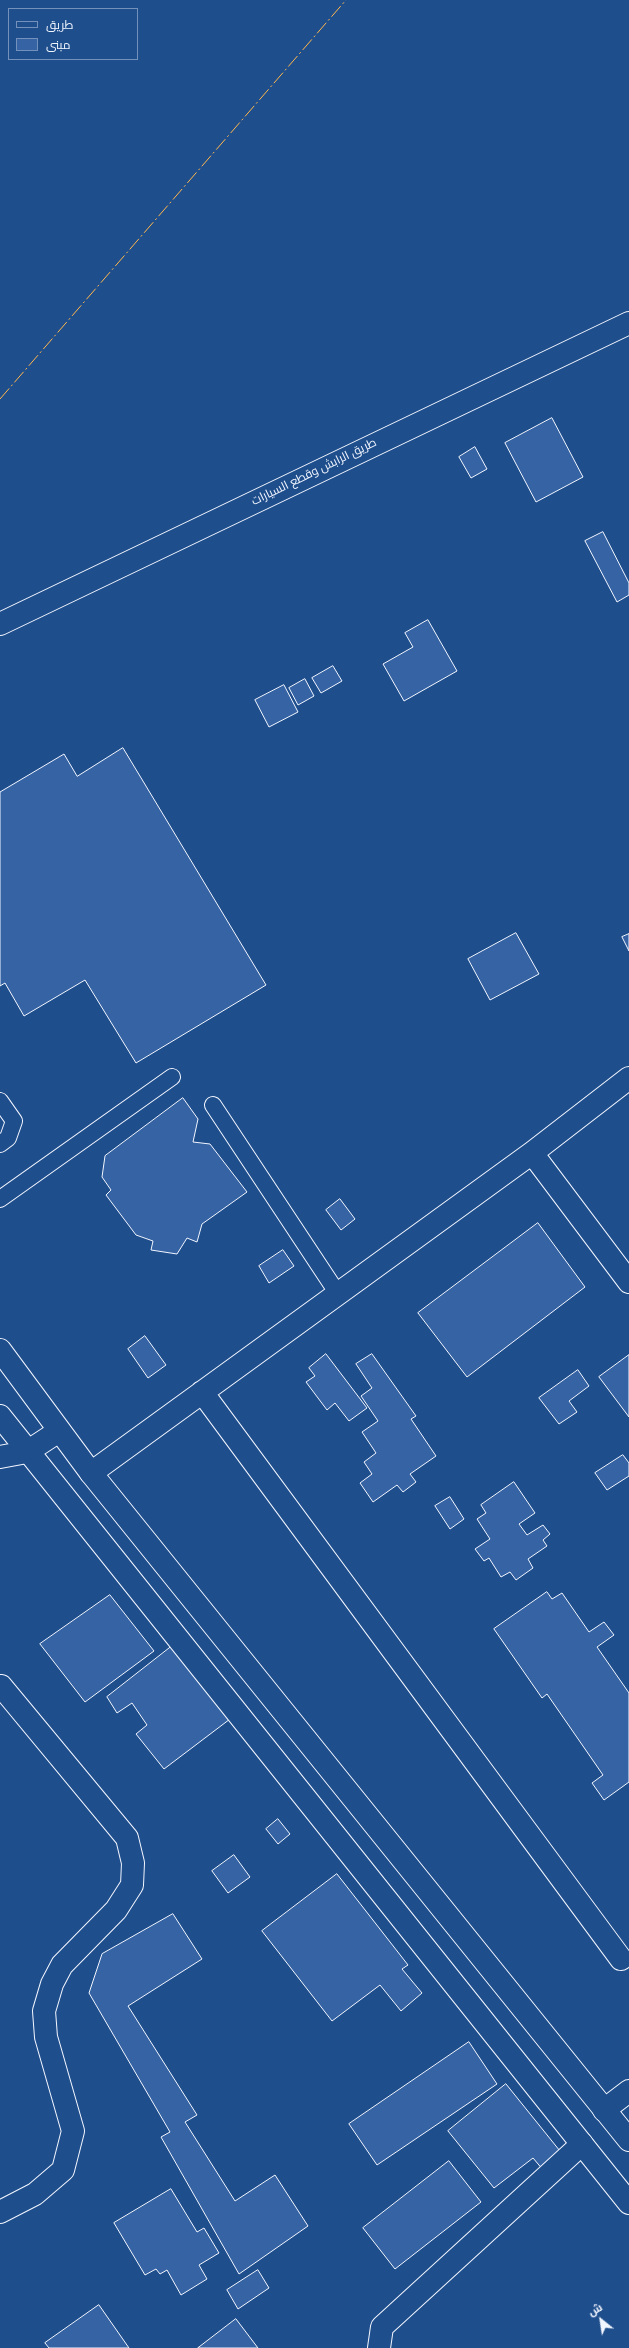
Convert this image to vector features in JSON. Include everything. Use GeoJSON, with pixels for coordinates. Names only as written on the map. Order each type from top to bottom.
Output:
{"type":"FeatureCollection","features":[{"type":"Feature","properties":{"kind":"main road","name":"طريق الرابش وقطع السيارات"},"geometry":{"type":"LineString","coordinates":[[0,624],[629,323]]}},
{"type":"Feature","properties":{"kind":"main road"},"geometry":{"type":"LineString","coordinates":[[91,1473],[532,1153],[629,1078]]}},
{"type":"Feature","properties":{"kind":"main road"},"geometry":{"type":"LineString","coordinates":[[532,1153],[629,1282]]}},
{"type":"Feature","properties":{"kind":"main road"},"geometry":{"type":"LineString","coordinates":[[4,1362],[91,1473],[629,2140]]}},
{"type":"Feature","properties":{"kind":"main road"},"geometry":{"type":"LineString","coordinates":[[202,1392],[621,1959]]}},
{"type":"Feature","properties":{"kind":"main road"},"geometry":{"type":"LineString","coordinates":[[0,1416],[27,1452],[629,2202]]}},
{"type":"Feature","properties":{"kind":"main road"},"geometry":{"type":"LineString","coordinates":[[0,1457],[27,1452],[59,1431]]}},
{"type":"Feature","properties":{"kind":"main road"},"geometry":{"type":"LineString","coordinates":[[0,1686],[127,1838],[133,1863],[132,1885],[116,1910],[62,1965],[52,1984],[44,2011],[46,2037],[73,2132],[63,2170],[34,2194],[0,2212]]}},
{"type":"Feature","properties":{"kind":"main road"},"geometry":{"type":"LineString","coordinates":[[604,2110],[629,2091]]}},
{"type":"Feature","properties":{"kind":"main road"},"geometry":{"type":"LineString","coordinates":[[379,2348],[382,2327],[582,2144]]}},
{"type":"Feature","properties":{"kind":"lane"},"geometry":{"type":"LineString","coordinates":[[0,1199],[172,1077]]}},
{"type":"Feature","properties":{"kind":"lane"},"geometry":{"type":"LineString","coordinates":[[0,1101],[14,1121],[8,1138],[0,1144]]}},
{"type":"Feature","properties":{"kind":"lane"},"geometry":{"type":"LineString","coordinates":[[213,1105],[338,1294]]}},
{"type":"Feature","properties":{"kind":"building"},"geometry":{"type":"Polygon","coordinates":[[[552,418],[583,477],[536,502],[505,443],[552,418]]]}},
{"type":"Feature","properties":{"kind":"building"},"geometry":{"type":"Polygon","coordinates":[[[475,447],[487,469],[471,478],[459,457],[475,447]]]}},
{"type":"Feature","properties":{"kind":"building"},"geometry":{"type":"Polygon","coordinates":[[[603,532],[629,583],[629,595],[617,602],[585,541],[603,532]]]}},
{"type":"Feature","properties":{"kind":"building"},"geometry":{"type":"Polygon","coordinates":[[[428,620],[457,671],[404,701],[383,664],[413,647],[405,633],[428,620]]]}},
{"type":"Feature","properties":{"kind":"building"},"geometry":{"type":"Polygon","coordinates":[[[333,666],[342,681],[321,693],[312,678],[333,666]]]}},
{"type":"Feature","properties":{"kind":"building"},"geometry":{"type":"Polygon","coordinates":[[[305,679],[314,696],[298,705],[289,688],[305,679]]]}},
{"type":"Feature","properties":{"kind":"building"},"geometry":{"type":"Polygon","coordinates":[[[284,685],[298,712],[269,727],[255,700],[284,685]]]}},
{"type":"Feature","properties":{"kind":"building"},"geometry":{"type":"Polygon","coordinates":[[[123,748],[266,985],[136,1063],[85,980],[24,1016],[5,983],[0,986],[0,792],[64,754],[77,776],[123,748]]]}},
{"type":"Feature","properties":{"kind":"building"},"geometry":{"type":"Polygon","coordinates":[[[516,933],[539,974],[490,1000],[468,959],[516,933]]]}},
{"type":"Feature","properties":{"kind":"building"},"geometry":{"type":"Polygon","coordinates":[[[629,934],[629,951],[622,937],[629,934]]]}},
{"type":"Feature","properties":{"kind":"building"},"geometry":{"type":"Polygon","coordinates":[[[183,1098],[198,1119],[193,1142],[210,1144],[247,1192],[202,1224],[197,1242],[187,1238],[177,1254],[151,1250],[153,1241],[136,1235],[106,1195],[111,1190],[102,1177],[105,1156],[183,1098]]]}},
{"type":"Feature","properties":{"kind":"building"},"geometry":{"type":"Polygon","coordinates":[[[340,1199],[355,1219],[341,1230],[326,1210],[340,1199]]]}},
{"type":"Feature","properties":{"kind":"building"},"geometry":{"type":"Polygon","coordinates":[[[538,1223],[585,1287],[467,1377],[418,1313],[538,1223]]]}},
{"type":"Feature","properties":{"kind":"building"},"geometry":{"type":"Polygon","coordinates":[[[283,1250],[294,1266],[269,1283],[259,1266],[283,1250]]]}},
{"type":"Feature","properties":{"kind":"building"},"geometry":{"type":"Polygon","coordinates":[[[145,1336],[166,1365],[148,1378],[128,1349],[145,1336]]]}},
{"type":"Feature","properties":{"kind":"building"},"geometry":{"type":"Polygon","coordinates":[[[326,1354],[367,1408],[349,1421],[335,1403],[327,1410],[306,1382],[315,1376],[309,1368],[326,1354]]]}},
{"type":"Feature","properties":{"kind":"building"},"geometry":{"type":"Polygon","coordinates":[[[372,1354],[416,1416],[411,1419],[436,1456],[410,1474],[416,1482],[403,1492],[397,1485],[373,1502],[360,1483],[372,1474],[364,1462],[376,1453],[362,1432],[378,1421],[361,1396],[372,1388],[356,1364],[372,1354]]]}},
{"type":"Feature","properties":{"kind":"building"},"geometry":{"type":"Polygon","coordinates":[[[629,1355],[629,1417],[599,1377],[629,1355]]]}},
{"type":"Feature","properties":{"kind":"building"},"geometry":{"type":"Polygon","coordinates":[[[578,1370],[589,1386],[569,1401],[577,1412],[559,1424],[539,1398],[578,1370]]]}},
{"type":"Feature","properties":{"kind":"building"},"geometry":{"type":"Polygon","coordinates":[[[623,1455],[629,1463],[629,1476],[607,1490],[595,1473],[623,1455]]]}},
{"type":"Feature","properties":{"kind":"building"},"geometry":{"type":"Polygon","coordinates":[[[514,1482],[535,1513],[519,1524],[527,1535],[543,1525],[550,1534],[543,1540],[547,1546],[528,1559],[533,1568],[516,1580],[510,1572],[501,1577],[489,1558],[484,1561],[475,1549],[490,1539],[477,1519],[486,1513],[481,1505],[514,1482]]]}},
{"type":"Feature","properties":{"kind":"building"},"geometry":{"type":"Polygon","coordinates":[[[450,1497],[464,1519],[450,1529],[435,1506],[450,1497]]]}},
{"type":"Feature","properties":{"kind":"building"},"geometry":{"type":"Polygon","coordinates":[[[547,1592],[552,1599],[562,1593],[589,1632],[604,1622],[614,1635],[597,1647],[629,1693],[629,1782],[604,1800],[592,1783],[603,1775],[547,1694],[542,1698],[494,1629],[547,1592]]]}},
{"type":"Feature","properties":{"kind":"building"},"geometry":{"type":"Polygon","coordinates":[[[110,1595],[154,1651],[85,1702],[40,1644],[110,1595]]]}},
{"type":"Feature","properties":{"kind":"building"},"geometry":{"type":"Polygon","coordinates":[[[176,1643],[234,1716],[164,1769],[136,1734],[147,1725],[132,1703],[117,1713],[107,1697],[176,1643]]]}},
{"type":"Feature","properties":{"kind":"building"},"geometry":{"type":"Polygon","coordinates":[[[278,1819],[290,1834],[278,1844],[266,1829],[278,1819]]]}},
{"type":"Feature","properties":{"kind":"building"},"geometry":{"type":"Polygon","coordinates":[[[234,1855],[250,1877],[228,1893],[212,1871],[234,1855]]]}},
{"type":"Feature","properties":{"kind":"building"},"geometry":{"type":"Polygon","coordinates":[[[337,1874],[408,1965],[402,1969],[422,1993],[401,2011],[380,1985],[332,2021],[262,1931],[337,1874]]]}},
{"type":"Feature","properties":{"kind":"building"},"geometry":{"type":"Polygon","coordinates":[[[173,1914],[202,1959],[128,2006],[197,2115],[185,2122],[235,2201],[275,2175],[308,2226],[239,2274],[161,2137],[170,2132],[89,1993],[102,1954],[173,1914]]]}},
{"type":"Feature","properties":{"kind":"building"},"geometry":{"type":"Polygon","coordinates":[[[469,2042],[497,2084],[377,2165],[349,2124],[469,2042]]]}},
{"type":"Feature","properties":{"kind":"building"},"geometry":{"type":"Polygon","coordinates":[[[506,2084],[564,2156],[544,2171],[533,2158],[494,2188],[448,2131],[506,2084]]]}},
{"type":"Feature","properties":{"kind":"building"},"geometry":{"type":"Polygon","coordinates":[[[449,2161],[481,2202],[395,2269],[363,2228],[449,2161]]]}},
{"type":"Feature","properties":{"kind":"building"},"geometry":{"type":"Polygon","coordinates":[[[171,2189],[197,2232],[204,2228],[219,2253],[199,2265],[207,2279],[181,2295],[167,2270],[160,2274],[156,2269],[145,2275],[114,2223],[171,2189]]]}},
{"type":"Feature","properties":{"kind":"building"},"geometry":{"type":"Polygon","coordinates":[[[258,2270],[269,2288],[238,2309],[227,2290],[258,2270]]]}},
{"type":"Feature","properties":{"kind":"building"},"geometry":{"type":"Polygon","coordinates":[[[99,2305],[129,2348],[49,2348],[45,2343],[99,2305]]]}},
{"type":"Feature","properties":{"kind":"building"},"geometry":{"type":"Polygon","coordinates":[[[236,2319],[258,2348],[198,2348],[236,2319]]]}},
{"type":"Feature","properties":{"kind":"power"},"geometry":{"type":"LineString","coordinates":[[0,399],[346,0]]}}]}
